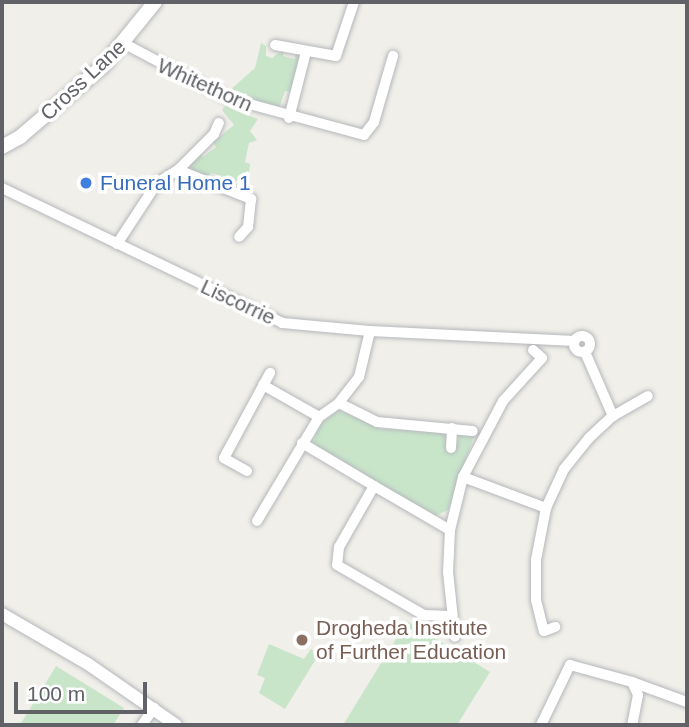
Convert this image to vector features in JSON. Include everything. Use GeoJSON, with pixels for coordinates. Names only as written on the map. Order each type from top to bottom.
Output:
{"type":"FeatureCollection","features":[{"type":"Feature","properties":{"kind":"main road","name":"Cross Lane"},"geometry":{"type":"LineString","coordinates":[[2,147],[72,94],[125,44],[155,2]]}},
{"type":"Feature","properties":{"kind":"street"},"geometry":{"type":"LineString","coordinates":[[275,45],[330,58],[340,53],[354,2]]}},
{"type":"Feature","properties":{"kind":"street","name":"Whitethorn"},"geometry":{"type":"LineString","coordinates":[[125,44],[183,78],[289,118],[364,135],[374,122],[393,56]]}},
{"type":"Feature","properties":{"kind":"street"},"geometry":{"type":"LineString","coordinates":[[289,118],[306,52]]}},
{"type":"Feature","properties":{"kind":"street"},"geometry":{"type":"LineString","coordinates":[[117,244],[157,183],[178,170],[214,134],[219,123]]}},
{"type":"Feature","properties":{"kind":"street"},"geometry":{"type":"LineString","coordinates":[[178,170],[251,198],[248,226],[239,237]]}},
{"type":"Feature","properties":{"kind":"street","name":"Liscorrie"},"geometry":{"type":"LineString","coordinates":[[2,188],[282,323],[370,331],[575,341],[577,351],[585,352],[613,415]]}},
{"type":"Feature","properties":{"kind":"street"},"geometry":{"type":"LineString","coordinates":[[257,521],[319,417],[339,402],[359,377],[370,331]]}},
{"type":"Feature","properties":{"kind":"street"},"geometry":{"type":"LineString","coordinates":[[455,636],[450,616],[450,530],[463,477],[503,401],[542,358],[533,350]]}},
{"type":"Feature","properties":{"kind":"street"},"geometry":{"type":"LineString","coordinates":[[247,471],[224,458],[270,373]]}},
{"type":"Feature","properties":{"kind":"street"},"geometry":{"type":"LineString","coordinates":[[263,385],[319,417]]}},
{"type":"Feature","properties":{"kind":"street"},"geometry":{"type":"LineString","coordinates":[[555,627],[544,631],[536,600],[536,560],[546,508],[564,469],[613,415],[648,396]]}},
{"type":"Feature","properties":{"kind":"street"},"geometry":{"type":"LineString","coordinates":[[339,402],[377,422],[473,431]]}},
{"type":"Feature","properties":{"kind":"street"},"geometry":{"type":"LineString","coordinates":[[451,448],[452,428]]}},
{"type":"Feature","properties":{"kind":"street"},"geometry":{"type":"LineString","coordinates":[[302,443],[450,530]]}},
{"type":"Feature","properties":{"kind":"street"},"geometry":{"type":"LineString","coordinates":[[463,477],[546,508]]}},
{"type":"Feature","properties":{"kind":"street"},"geometry":{"type":"LineString","coordinates":[[374,486],[339,547],[337,565],[424,615],[450,616]]}},
{"type":"Feature","properties":{"kind":"street"},"geometry":{"type":"LineString","coordinates":[[2,614],[154,708],[176,725]]}},
{"type":"Feature","properties":{"kind":"street"},"geometry":{"type":"LineString","coordinates":[[541,725],[570,665],[632,682],[687,702]]}},
{"type":"Feature","properties":{"kind":"street"},"geometry":{"type":"LineString","coordinates":[[632,682],[638,695],[632,725]]}},
{"type":"Feature","properties":{"kind":"street"},"geometry":{"type":"LineString","coordinates":[[142,725],[154,708]]}},
{"type":"Feature","properties":{"kind":"green space"},"geometry":{"type":"Polygon","coordinates":[[[261,43],[266,46],[266,56],[272,58],[284,49],[283,56],[295,59],[296,53],[300,56],[291,92],[285,91],[279,108],[229,91],[255,68],[261,43]]]}},
{"type":"Feature","properties":{"kind":"green space"},"geometry":{"type":"Polygon","coordinates":[[[225,106],[258,119],[250,131],[257,140],[249,143],[245,162],[250,164],[249,172],[230,185],[225,183],[226,177],[211,173],[208,178],[193,171],[188,163],[199,152],[203,157],[216,147],[213,142],[234,125],[222,110],[225,106]]]}},
{"type":"Feature","properties":{"kind":"green space"},"geometry":{"type":"Polygon","coordinates":[[[338,410],[382,429],[440,432],[446,436],[447,448],[455,449],[460,435],[474,436],[448,510],[435,516],[313,446],[318,426],[338,410]]]}},
{"type":"Feature","properties":{"kind":"green space"},"geometry":{"type":"Polygon","coordinates":[[[407,621],[490,672],[457,725],[343,725],[407,621]]]}},
{"type":"Feature","properties":{"kind":"green space"},"geometry":{"type":"Polygon","coordinates":[[[269,644],[304,659],[311,649],[319,654],[285,709],[259,693],[265,678],[257,675],[269,644]]]}},
{"type":"Feature","properties":{"kind":"green space"},"geometry":{"type":"Polygon","coordinates":[[[56,666],[124,708],[113,725],[20,725],[56,666]]]}},
{"type":"Feature","properties":{"kind":"place","name":"Funeral Home 1"},"geometry":{"type":"Point","coordinates":[86,183]}},
{"type":"Feature","properties":{"kind":"place","name":"Drogheda Institute of Further Education"},"geometry":{"type":"Point","coordinates":[302,640]}}]}
